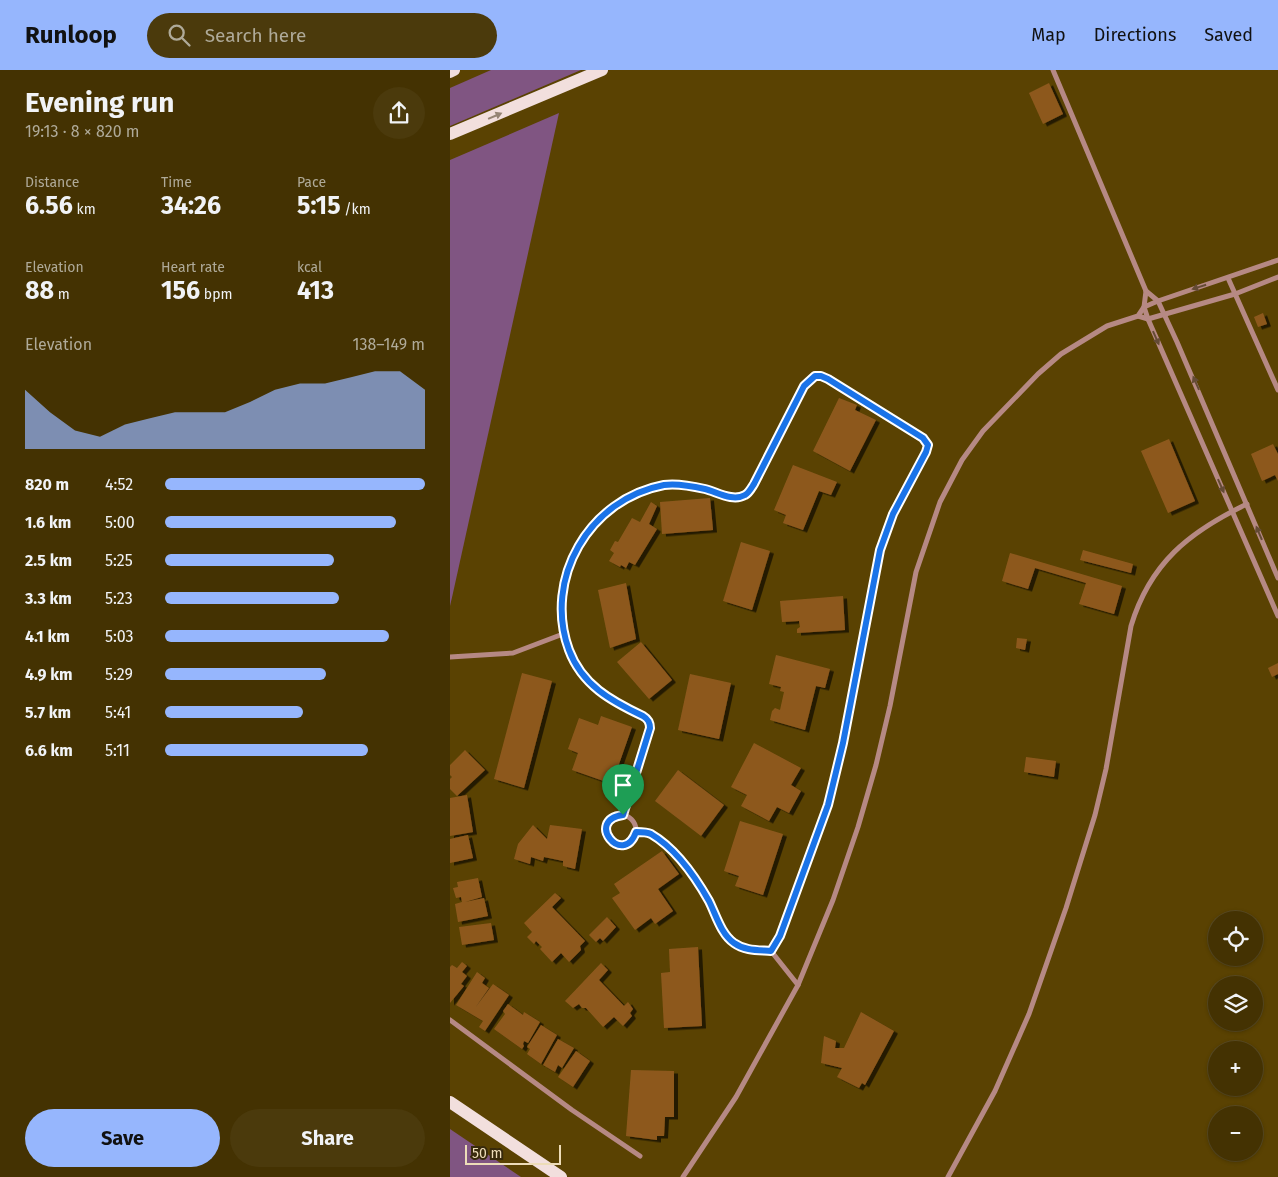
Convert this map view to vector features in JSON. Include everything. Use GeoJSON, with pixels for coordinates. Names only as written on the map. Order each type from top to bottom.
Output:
{"type":"FeatureCollection","features":[{"type":"Feature","properties":{"kind":"main road"},"geometry":{"type":"LineString","coordinates":[[450,72],[454,70]]}},
{"type":"Feature","properties":{"kind":"main road"},"geometry":{"type":"LineString","coordinates":[[450,134],[602,70]]}},
{"type":"Feature","properties":{"kind":"main road"},"geometry":{"type":"LineString","coordinates":[[450,1102],[561,1177]]}},
{"type":"Feature","properties":{"kind":"street"},"geometry":{"type":"LineString","coordinates":[[1053,70],[1146,291],[1158,301],[1205,405],[1278,578]]}},
{"type":"Feature","properties":{"kind":"street"},"geometry":{"type":"LineString","coordinates":[[1138,316],[1144,307],[1158,301],[1278,260]]}},
{"type":"Feature","properties":{"kind":"street"},"geometry":{"type":"LineString","coordinates":[[1228,278],[1278,390]]}},
{"type":"Feature","properties":{"kind":"street"},"geometry":{"type":"LineString","coordinates":[[683,1177],[736,1097],[798,986],[833,900],[861,818],[876,765],[890,706],[916,572],[940,502],[962,460],[982,431],[1038,374],[1061,354],[1084,339],[1107,326],[1138,316],[1148,319],[1164,315],[1235,294],[1278,278]]}},
{"type":"Feature","properties":{"kind":"street"},"geometry":{"type":"LineString","coordinates":[[1146,291],[1144,307],[1148,319],[1278,616]]}},
{"type":"Feature","properties":{"kind":"street"},"geometry":{"type":"LineString","coordinates":[[623,815],[650,723],[648,719],[613,701],[594,687],[583,674],[571,654],[564,634],[561,614],[567,569],[584,538],[601,517],[626,499],[665,485],[682,485],[706,489],[729,496],[740,497],[747,494],[754,484],[804,386],[815,376],[828,379],[923,438],[928,445],[926,452],[893,514],[880,550],[852,700],[828,805],[780,936],[771,951]]}},
{"type":"Feature","properties":{"kind":"street"},"geometry":{"type":"LineString","coordinates":[[948,1177],[995,1091],[1029,1014],[1066,908],[1095,815],[1106,769],[1130,626],[1136,607],[1153,575],[1165,560],[1198,532],[1246,504]]}},
{"type":"Feature","properties":{"kind":"street"},"geometry":{"type":"LineString","coordinates":[[450,657],[513,653],[564,634]]}},
{"type":"Feature","properties":{"kind":"street"},"geometry":{"type":"LineString","coordinates":[[623,815],[630,818],[635,824],[636,832],[634,839],[627,844],[619,845],[612,842],[607,836],[606,828],[609,821],[615,816],[623,815]]}},
{"type":"Feature","properties":{"kind":"street"},"geometry":{"type":"LineString","coordinates":[[636,832],[650,833],[674,853],[693,876],[725,935],[745,949],[771,951],[798,986]]}},
{"type":"Feature","properties":{"kind":"street"},"geometry":{"type":"LineString","coordinates":[[450,1020],[572,1110],[640,1156]]}},
{"type":"Feature","properties":{"kind":"shaded area"},"geometry":{"type":"Polygon","coordinates":[[[491,70],[581,70],[450,126],[450,88],[491,70]]]}},
{"type":"Feature","properties":{"kind":"shaded area"},"geometry":{"type":"Polygon","coordinates":[[[559,113],[453,593],[450,606],[450,160],[559,113]]]}},
{"type":"Feature","properties":{"kind":"shaded area"},"geometry":{"type":"Polygon","coordinates":[[[450,1129],[521,1177],[450,1177],[450,1129]]]}},
{"type":"Feature","properties":{"kind":"building"},"geometry":{"type":"Polygon","coordinates":[[[1049,83],[1063,114],[1043,124],[1029,93],[1049,83]]]}},
{"type":"Feature","properties":{"kind":"building"},"geometry":{"type":"Polygon","coordinates":[[[1263,313],[1267,324],[1258,327],[1254,317],[1263,313]]]}},
{"type":"Feature","properties":{"kind":"building"},"geometry":{"type":"Polygon","coordinates":[[[839,398],[857,405],[855,410],[876,420],[850,471],[813,451],[839,398]]]}},
{"type":"Feature","properties":{"kind":"building"},"geometry":{"type":"Polygon","coordinates":[[[1169,439],[1195,501],[1168,513],[1141,451],[1169,439]]]}},
{"type":"Feature","properties":{"kind":"building"},"geometry":{"type":"Polygon","coordinates":[[[1273,444],[1278,454],[1278,481],[1275,475],[1262,481],[1251,454],[1273,444]]]}},
{"type":"Feature","properties":{"kind":"building"},"geometry":{"type":"Polygon","coordinates":[[[793,465],[837,482],[831,495],[819,491],[803,530],[783,523],[786,515],[774,510],[793,465]]]}},
{"type":"Feature","properties":{"kind":"building"},"geometry":{"type":"Polygon","coordinates":[[[710,498],[713,530],[662,534],[660,502],[710,498]]]}},
{"type":"Feature","properties":{"kind":"building"},"geometry":{"type":"Polygon","coordinates":[[[651,502],[657,506],[649,524],[657,529],[635,565],[629,562],[626,568],[609,561],[614,553],[610,550],[615,541],[618,542],[632,518],[640,522],[651,502]]]}},
{"type":"Feature","properties":{"kind":"building"},"geometry":{"type":"Polygon","coordinates":[[[741,542],[770,551],[752,610],[723,601],[741,542]]]}},
{"type":"Feature","properties":{"kind":"building"},"geometry":{"type":"Polygon","coordinates":[[[1083,550],[1133,564],[1131,573],[1080,560],[1083,550]]]}},
{"type":"Feature","properties":{"kind":"building"},"geometry":{"type":"Polygon","coordinates":[[[1010,553],[1122,586],[1114,614],[1079,604],[1086,583],[1035,568],[1028,589],[1002,581],[1010,553]]]}},
{"type":"Feature","properties":{"kind":"building"},"geometry":{"type":"Polygon","coordinates":[[[626,583],[636,639],[610,648],[598,590],[626,583]]]}},
{"type":"Feature","properties":{"kind":"building"},"geometry":{"type":"Polygon","coordinates":[[[843,596],[845,630],[797,633],[797,629],[800,627],[799,621],[782,622],[780,601],[843,596]]]}},
{"type":"Feature","properties":{"kind":"building"},"geometry":{"type":"Polygon","coordinates":[[[1017,638],[1027,639],[1025,650],[1016,648],[1017,638]]]}},
{"type":"Feature","properties":{"kind":"building"},"geometry":{"type":"Polygon","coordinates":[[[641,642],[672,680],[649,699],[617,662],[641,642]]]}},
{"type":"Feature","properties":{"kind":"building"},"geometry":{"type":"Polygon","coordinates":[[[776,655],[830,669],[825,688],[816,686],[805,730],[770,720],[772,711],[775,708],[780,710],[784,692],[780,691],[781,687],[769,684],[776,655]]]}},
{"type":"Feature","properties":{"kind":"building"},"geometry":{"type":"Polygon","coordinates":[[[1278,663],[1278,674],[1272,677],[1268,668],[1278,663]]]}},
{"type":"Feature","properties":{"kind":"building"},"geometry":{"type":"Polygon","coordinates":[[[522,673],[552,681],[524,788],[494,779],[522,673]]]}},
{"type":"Feature","properties":{"kind":"building"},"geometry":{"type":"Polygon","coordinates":[[[690,674],[731,683],[719,739],[678,730],[690,674]]]}},
{"type":"Feature","properties":{"kind":"building"},"geometry":{"type":"Polygon","coordinates":[[[601,716],[632,727],[612,784],[572,770],[578,753],[568,749],[579,718],[598,725],[601,716]]]}},
{"type":"Feature","properties":{"kind":"building"},"geometry":{"type":"Polygon","coordinates":[[[754,743],[801,768],[791,785],[801,791],[789,813],[777,807],[769,821],[741,806],[747,795],[731,787],[754,743]]]}},
{"type":"Feature","properties":{"kind":"building"},"geometry":{"type":"Polygon","coordinates":[[[465,750],[485,770],[457,796],[450,789],[450,779],[452,777],[450,775],[450,765],[465,750]]]}},
{"type":"Feature","properties":{"kind":"building"},"geometry":{"type":"Polygon","coordinates":[[[1026,757],[1056,761],[1054,777],[1024,772],[1026,757]]]}},
{"type":"Feature","properties":{"kind":"building"},"geometry":{"type":"Polygon","coordinates":[[[678,770],[724,805],[701,836],[655,801],[678,770]]]}},
{"type":"Feature","properties":{"kind":"building"},"geometry":{"type":"Polygon","coordinates":[[[467,795],[473,832],[450,836],[450,798],[467,795]]]}},
{"type":"Feature","properties":{"kind":"building"},"geometry":{"type":"Polygon","coordinates":[[[740,821],[783,834],[763,895],[735,886],[739,876],[724,871],[740,821]]]}},
{"type":"Feature","properties":{"kind":"building"},"geometry":{"type":"Polygon","coordinates":[[[533,825],[547,839],[550,825],[582,829],[575,869],[563,866],[563,861],[544,857],[543,861],[531,857],[530,864],[514,859],[518,844],[533,825]]]}},
{"type":"Feature","properties":{"kind":"building"},"geometry":{"type":"Polygon","coordinates":[[[468,835],[473,858],[450,863],[450,839],[468,835]]]}},
{"type":"Feature","properties":{"kind":"building"},"geometry":{"type":"Polygon","coordinates":[[[662,851],[679,874],[658,889],[673,911],[655,924],[651,918],[635,930],[612,898],[620,893],[614,884],[662,851]]]}},
{"type":"Feature","properties":{"kind":"building"},"geometry":{"type":"Polygon","coordinates":[[[478,878],[482,897],[465,902],[484,898],[488,916],[458,922],[455,904],[462,902],[461,897],[456,898],[453,888],[458,887],[457,882],[478,878]]]}},
{"type":"Feature","properties":{"kind":"building"},"geometry":{"type":"Polygon","coordinates":[[[555,893],[561,898],[552,907],[585,941],[580,946],[581,950],[569,962],[561,953],[552,962],[540,949],[542,947],[536,941],[534,944],[527,937],[532,932],[524,923],[555,893]]]}},
{"type":"Feature","properties":{"kind":"building"},"geometry":{"type":"Polygon","coordinates":[[[607,917],[616,927],[603,941],[600,938],[596,942],[589,935],[607,917]]]}},
{"type":"Feature","properties":{"kind":"building"},"geometry":{"type":"Polygon","coordinates":[[[491,923],[494,940],[462,945],[459,927],[491,923]]]}},
{"type":"Feature","properties":{"kind":"building"},"geometry":{"type":"Polygon","coordinates":[[[698,947],[702,1026],[664,1028],[661,973],[670,972],[669,949],[698,947]]]}},
{"type":"Feature","properties":{"kind":"building"},"geometry":{"type":"Polygon","coordinates":[[[462,962],[467,966],[462,972],[467,976],[461,984],[464,986],[450,1003],[450,967],[452,965],[457,968],[462,962]]]}},
{"type":"Feature","properties":{"kind":"building"},"geometry":{"type":"Polygon","coordinates":[[[601,963],[608,970],[599,980],[624,1006],[628,1002],[633,1009],[630,1013],[632,1016],[623,1026],[614,1017],[603,1027],[586,1008],[582,1008],[579,1004],[573,1008],[565,1001],[601,963]]]}},
{"type":"Feature","properties":{"kind":"building"},"geometry":{"type":"Polygon","coordinates":[[[477,972],[485,978],[482,983],[489,988],[475,1008],[493,984],[509,995],[485,1031],[479,1027],[483,1021],[456,1005],[477,972]]]}},
{"type":"Feature","properties":{"kind":"building"},"geometry":{"type":"Polygon","coordinates":[[[508,1004],[523,1015],[524,1012],[540,1022],[528,1043],[524,1041],[522,1049],[494,1029],[505,1014],[503,1011],[508,1004]]]}},
{"type":"Feature","properties":{"kind":"building"},"geometry":{"type":"Polygon","coordinates":[[[861,1012],[894,1031],[865,1085],[862,1083],[859,1088],[837,1077],[842,1068],[821,1063],[824,1036],[836,1041],[835,1048],[844,1048],[861,1012]]]}},
{"type":"Feature","properties":{"kind":"building"},"geometry":{"type":"Polygon","coordinates":[[[541,1025],[557,1035],[541,1064],[527,1054],[530,1049],[527,1047],[541,1025]]]}},
{"type":"Feature","properties":{"kind":"building"},"geometry":{"type":"Polygon","coordinates":[[[558,1039],[574,1048],[562,1068],[558,1065],[555,1072],[543,1065],[558,1039]]]}},
{"type":"Feature","properties":{"kind":"building"},"geometry":{"type":"Polygon","coordinates":[[[576,1051],[590,1061],[573,1087],[558,1077],[576,1051]]]}},
{"type":"Feature","properties":{"kind":"building"},"geometry":{"type":"Polygon","coordinates":[[[631,1070],[674,1071],[674,1117],[665,1117],[664,1136],[657,1136],[657,1140],[626,1136],[631,1070]]]}},
{"type":"Feature","properties":{"kind":"route"},"geometry":{"type":"LineString","coordinates":[[815,376],[828,379],[923,438],[928,445],[926,452],[893,514],[880,550],[858,674],[828,805],[780,936],[771,951],[745,949],[725,935],[693,876],[674,853],[650,833],[636,832],[634,839],[627,844],[619,845],[612,842],[607,836],[606,828],[609,821],[615,816],[623,815],[650,723],[648,719],[613,701],[594,687],[583,674],[571,654],[564,634],[561,614],[567,569],[588,532],[614,506],[642,492],[665,485],[682,485],[706,489],[729,496],[740,497],[747,494],[754,484],[804,386],[815,376]]}}]}
